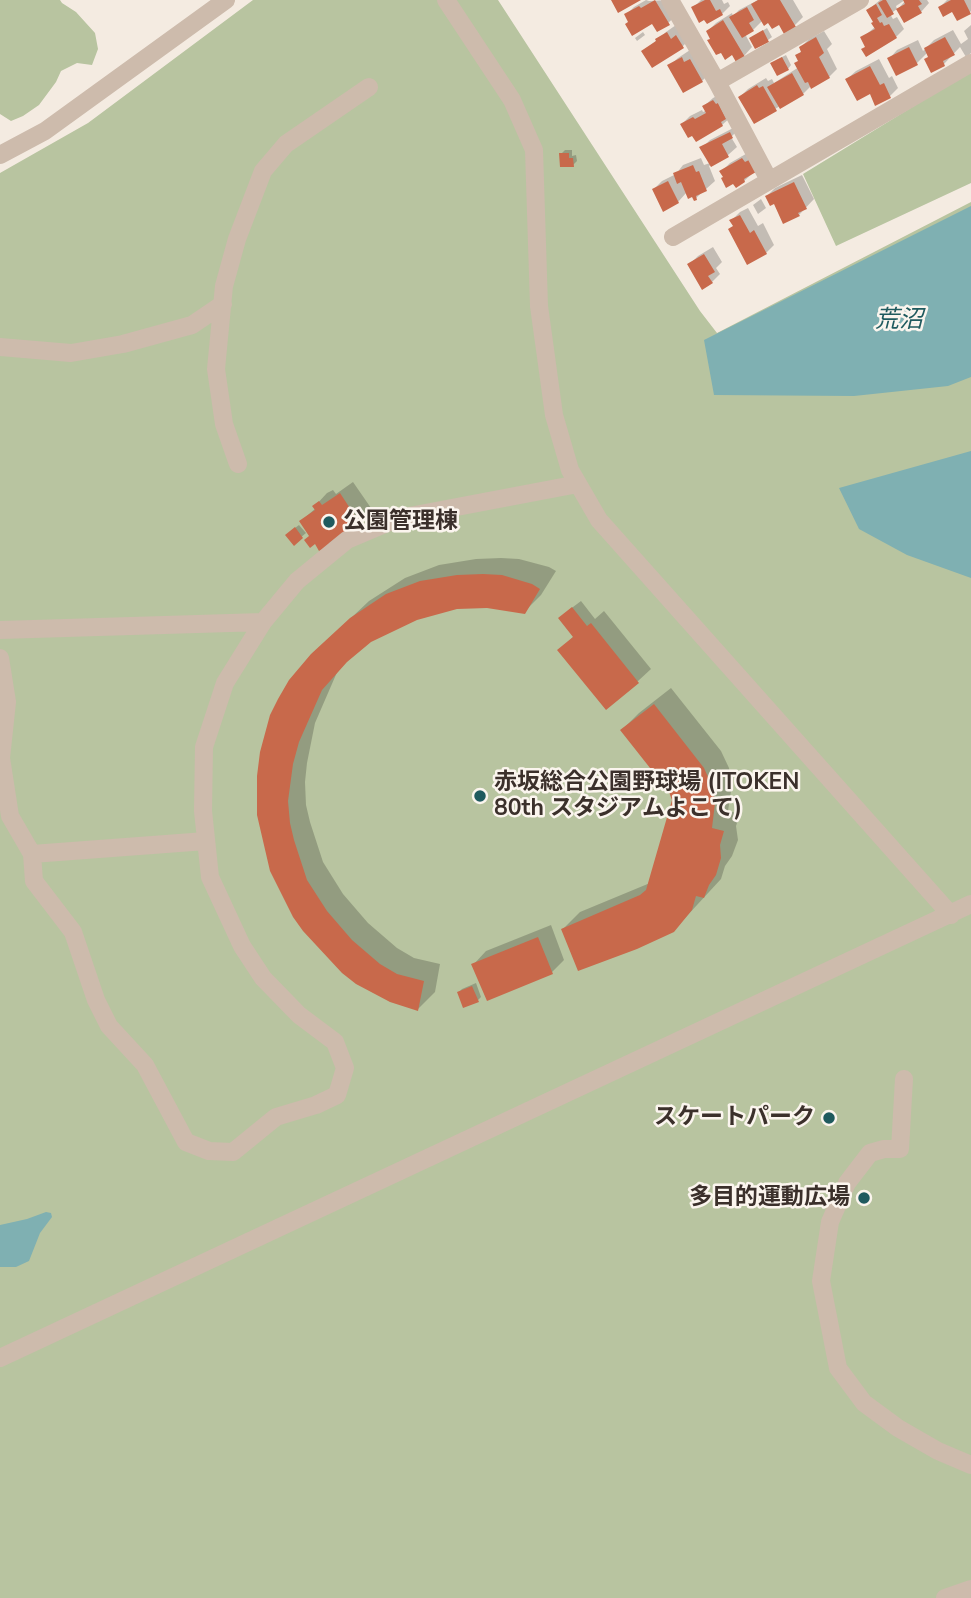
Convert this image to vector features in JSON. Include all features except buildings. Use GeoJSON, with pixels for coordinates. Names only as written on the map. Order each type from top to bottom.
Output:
{"type":"FeatureCollection","features":[{"type":"Feature","properties":{"kind":"street"},"geometry":{"type":"LineString","coordinates":[[0,155],[45,131],[226,0]]}},
{"type":"Feature","properties":{"kind":"street"},"geometry":{"type":"LineString","coordinates":[[446,0],[512,100],[534,150],[539,306],[554,415],[570,470],[599,520],[951,915]]}},
{"type":"Feature","properties":{"kind":"street"},"geometry":{"type":"LineString","coordinates":[[670,0],[769,180]]}},
{"type":"Feature","properties":{"kind":"street"},"geometry":{"type":"LineString","coordinates":[[717,82],[860,0]]}},
{"type":"Feature","properties":{"kind":"street"},"geometry":{"type":"LineString","coordinates":[[673,237],[971,63]]}},
{"type":"Feature","properties":{"kind":"street"},"geometry":{"type":"LineString","coordinates":[[238,464],[224,424],[216,369],[224,286],[237,239],[263,171],[286,144],[369,87]]}},
{"type":"Feature","properties":{"kind":"street"},"geometry":{"type":"LineString","coordinates":[[0,347],[71,353],[123,344],[192,325],[223,304]]}},
{"type":"Feature","properties":{"kind":"street"},"geometry":{"type":"LineString","coordinates":[[0,658],[7,702],[1,758],[8,804],[10,816],[32,854],[34,881],[73,932],[96,1000],[109,1027],[145,1065],[186,1143],[209,1151],[233,1153],[276,1117],[316,1105],[337,1095],[345,1068],[335,1042],[299,1015],[263,978],[243,946],[211,877],[203,811],[204,747],[225,683],[263,621],[297,581],[346,540],[399,519],[578,484]]}},
{"type":"Feature","properties":{"kind":"street"},"geometry":{"type":"LineString","coordinates":[[0,630],[263,621]]}},
{"type":"Feature","properties":{"kind":"street"},"geometry":{"type":"LineString","coordinates":[[32,854],[206,841]]}},
{"type":"Feature","properties":{"kind":"street"},"geometry":{"type":"LineString","coordinates":[[0,1357],[971,904]]}},
{"type":"Feature","properties":{"kind":"street"},"geometry":{"type":"LineString","coordinates":[[904,1079],[900,1149],[884,1149],[870,1153],[847,1183],[830,1222],[821,1281],[838,1367],[864,1403],[898,1429],[937,1451],[971,1465]]}},
{"type":"Feature","properties":{"kind":"street"},"geometry":{"type":"LineString","coordinates":[[945,1598],[971,1589]]}},
{"type":"Feature","properties":{"kind":"green space"},"geometry":{"type":"Polygon","coordinates":[[[0,0],[60,0],[76,12],[95,33],[98,49],[92,65],[77,63],[61,71],[39,105],[11,121],[0,114],[0,0]]]}},
{"type":"Feature","properties":{"kind":"green space"},"geometry":{"type":"Polygon","coordinates":[[[253,0],[498,0],[700,311],[717,333],[971,202],[971,1598],[0,1598],[0,173],[88,123],[253,0]]]}},
{"type":"Feature","properties":{"kind":"green space"},"geometry":{"type":"Polygon","coordinates":[[[971,71],[971,183],[836,246],[803,174],[971,71]]]}},
{"type":"Feature","properties":{"kind":"water","name":"荒沼"},"geometry":{"type":"Polygon","coordinates":[[[971,206],[971,377],[948,386],[854,396],[714,395],[704,340],[971,206]]]}},
{"type":"Feature","properties":{"kind":"water"},"geometry":{"type":"Polygon","coordinates":[[[971,451],[971,578],[907,555],[859,529],[839,488],[971,451]]]}},
{"type":"Feature","properties":{"kind":"water"},"geometry":{"type":"Polygon","coordinates":[[[46,1212],[51,1213],[52,1217],[40,1233],[29,1261],[16,1267],[0,1267],[0,1225],[46,1212]]]}},
{"type":"Feature","properties":{"kind":"place","name":"公園管理棟"},"geometry":{"type":"Point","coordinates":[329,522]}},
{"type":"Feature","properties":{"kind":"place","name":"赤坂総合公園野球場 (ITOKEN 80th スタジアムよこて)"},"geometry":{"type":"Point","coordinates":[480,796]}},
{"type":"Feature","properties":{"kind":"place","name":"スケートパーク"},"geometry":{"type":"Point","coordinates":[829,1118]}},
{"type":"Feature","properties":{"kind":"place","name":"多目的運動広場"},"geometry":{"type":"Point","coordinates":[864,1198]}}]}
